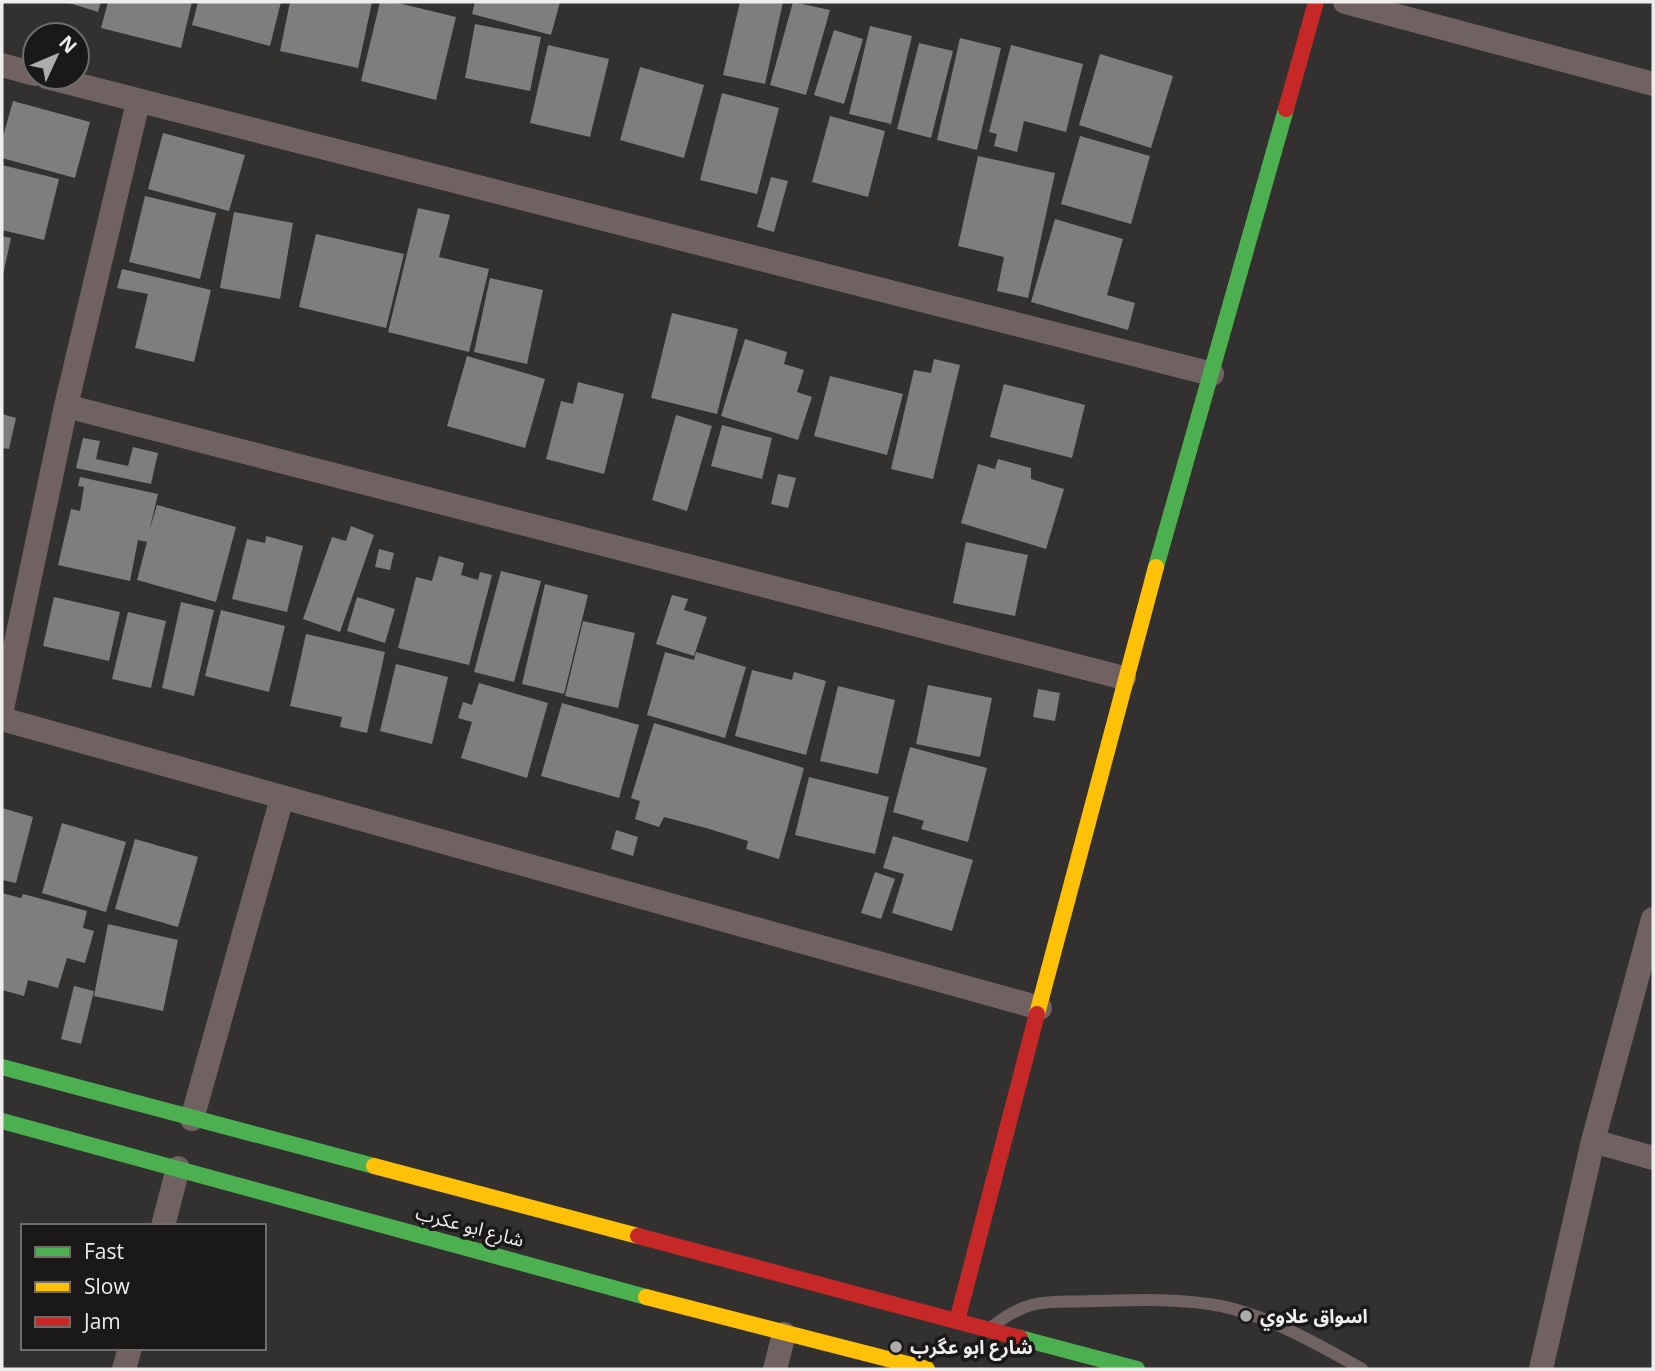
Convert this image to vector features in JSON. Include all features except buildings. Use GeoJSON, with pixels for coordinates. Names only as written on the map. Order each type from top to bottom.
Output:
{"type":"FeatureCollection","features":[{"type":"Feature","properties":{"kind":"street"},"geometry":{"type":"LineString","coordinates":[[957,1321],[1125,678],[1316,2]]}},
{"type":"Feature","properties":{"kind":"street"},"geometry":{"type":"LineString","coordinates":[[1345,2],[1653,84]]}},
{"type":"Feature","properties":{"kind":"street"},"geometry":{"type":"LineString","coordinates":[[2,65],[21,70]]}},
{"type":"Feature","properties":{"kind":"street"},"geometry":{"type":"LineString","coordinates":[[91,89],[1212,374]]}},
{"type":"Feature","properties":{"kind":"street"},"geometry":{"type":"LineString","coordinates":[[2,709],[66,407],[138,102]]}},
{"type":"Feature","properties":{"kind":"street"},"geometry":{"type":"LineString","coordinates":[[66,407],[1125,678]]}},
{"type":"Feature","properties":{"kind":"street"},"geometry":{"type":"LineString","coordinates":[[2,719],[1040,1008]]}},
{"type":"Feature","properties":{"kind":"street"},"geometry":{"type":"LineString","coordinates":[[192,1119],[282,798]]}},
{"type":"Feature","properties":{"kind":"street"},"geometry":{"type":"LineString","coordinates":[[1541,1369],[1593,1141],[1653,919]]}},
{"type":"Feature","properties":{"kind":"street"},"geometry":{"type":"LineString","coordinates":[[2,1067],[497,1207],[957,1321],[1137,1369]]}},
{"type":"Feature","properties":{"kind":"street","name":"شارع ابو عكرب"},"geometry":{"type":"LineString","coordinates":[[2,1121],[487,1246],[785,1334],[928,1369]]}},
{"type":"Feature","properties":{"kind":"street"},"geometry":{"type":"LineString","coordinates":[[1593,1141],[1653,1158]]}},
{"type":"Feature","properties":{"kind":"street"},"geometry":{"type":"LineString","coordinates":[[164,1224],[178,1168]]}},
{"type":"Feature","properties":{"kind":"street"},"geometry":{"type":"LineString","coordinates":[[775,1369],[785,1334]]}},
{"type":"Feature","properties":{"kind":"street"},"geometry":{"type":"LineString","coordinates":[[124,1369],[129,1350]]}},
{"type":"Feature","properties":{"kind":"lane"},"geometry":{"type":"LineString","coordinates":[[988,1330],[1015,1309],[1045,1302],[1152,1299],[1222,1306],[1276,1327],[1362,1369]]}},
{"type":"Feature","properties":{"kind":"traffic: fast"},"geometry":{"type":"LineString","coordinates":[[1156,567],[1286,109]]}},
{"type":"Feature","properties":{"kind":"traffic: fast"},"geometry":{"type":"LineString","coordinates":[[2,1067],[374,1166]]}},
{"type":"Feature","properties":{"kind":"traffic: fast"},"geometry":{"type":"LineString","coordinates":[[2,1121],[646,1297]]}},
{"type":"Feature","properties":{"kind":"traffic: fast"},"geometry":{"type":"LineString","coordinates":[[1020,1338],[1137,1369]]}},
{"type":"Feature","properties":{"kind":"traffic: slow"},"geometry":{"type":"LineString","coordinates":[[1037,1014],[1156,567]]}},
{"type":"Feature","properties":{"kind":"traffic: slow"},"geometry":{"type":"LineString","coordinates":[[374,1166],[638,1236]]}},
{"type":"Feature","properties":{"kind":"traffic: slow"},"geometry":{"type":"LineString","coordinates":[[646,1297],[927,1369]]}},
{"type":"Feature","properties":{"kind":"traffic: jam"},"geometry":{"type":"LineString","coordinates":[[1286,109],[1316,2]]}},
{"type":"Feature","properties":{"kind":"traffic: jam"},"geometry":{"type":"LineString","coordinates":[[957,1321],[1037,1014]]}},
{"type":"Feature","properties":{"kind":"traffic: jam"},"geometry":{"type":"LineString","coordinates":[[638,1236],[1020,1338]]}},
{"type":"Feature","properties":{"kind":"place","name":"اسواق علاوي"},"geometry":{"type":"Point","coordinates":[1246,1316]}},
{"type":"Feature","properties":{"kind":"place","name":"شارع ابو عگرب"},"geometry":{"type":"Point","coordinates":[896,1347]}}]}
